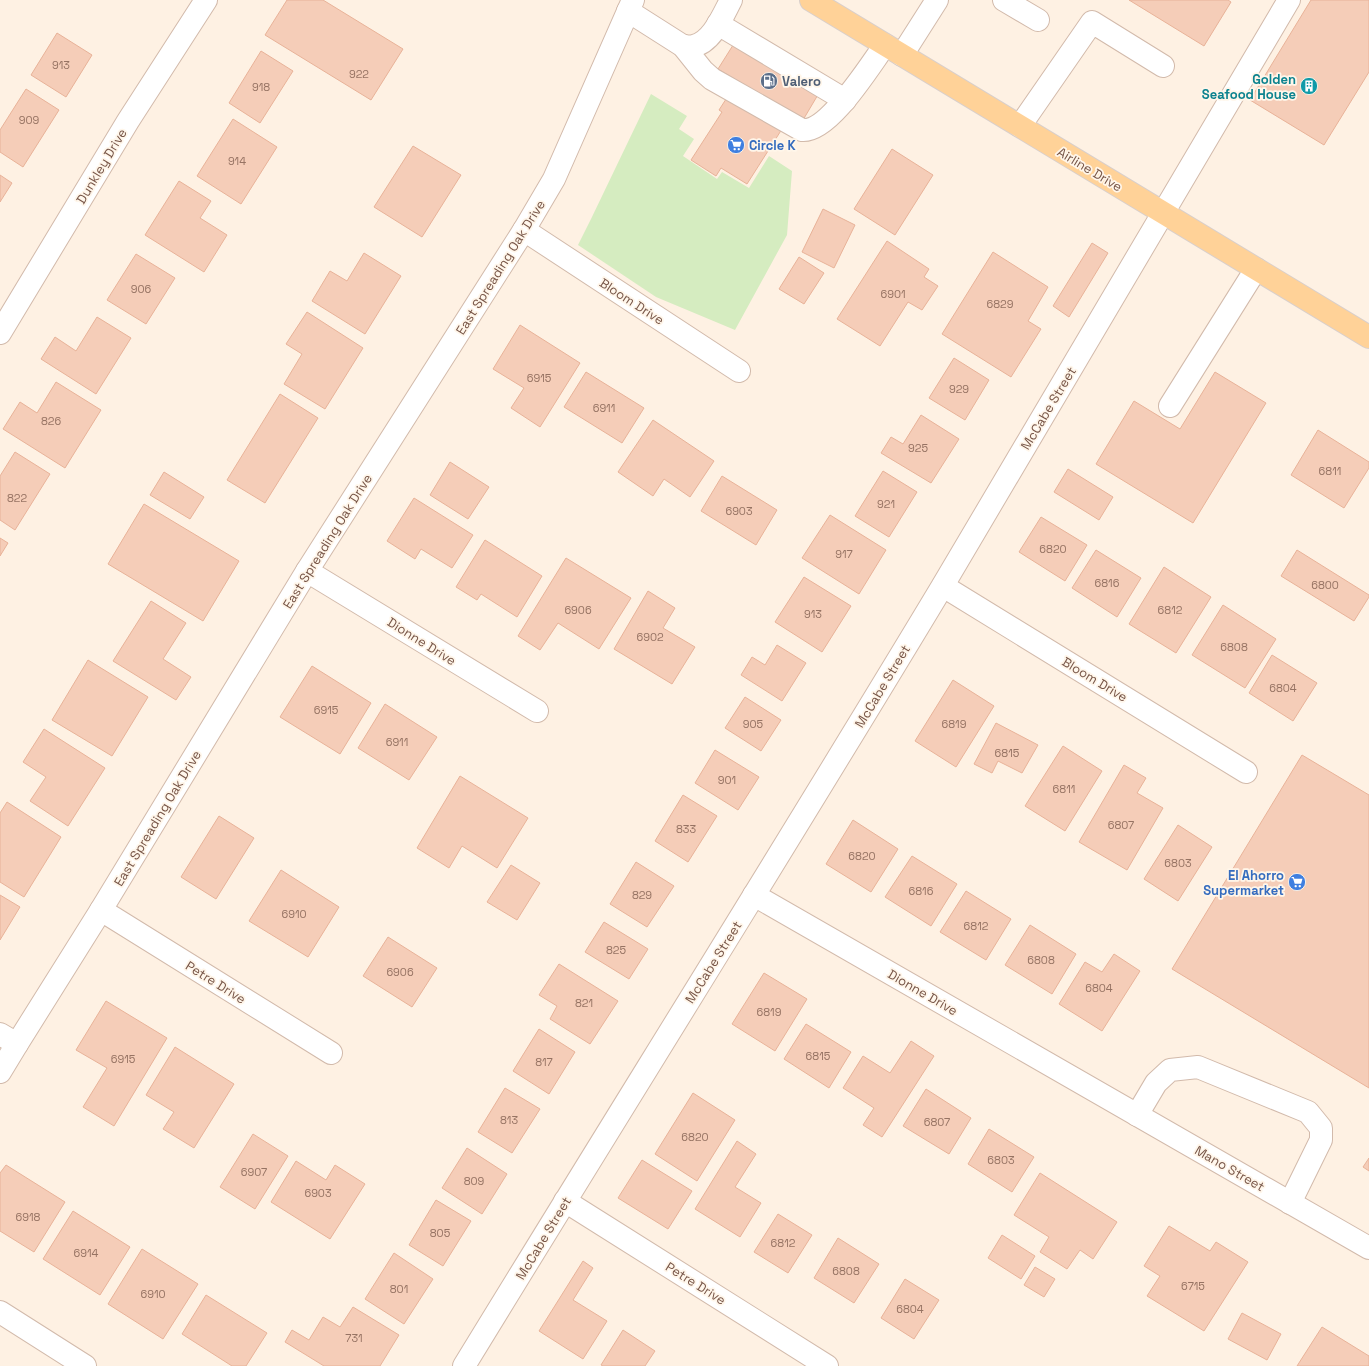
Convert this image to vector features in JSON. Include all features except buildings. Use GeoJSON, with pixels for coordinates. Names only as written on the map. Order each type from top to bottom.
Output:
{"type":"FeatureCollection","features":[{"type":"Feature","properties":{"kind":"main road","name":"Airline Drive"},"geometry":{"type":"LineString","coordinates":[[811,0],[1369,337]]}},
{"type":"Feature","properties":{"kind":"street","name":"Dunkley Drive"},"geometry":{"type":"LineString","coordinates":[[0,333],[128,121],[206,0]]}},
{"type":"Feature","properties":{"kind":"street"},"geometry":{"type":"LineString","coordinates":[[683,46],[693,46],[701,43],[713,32],[731,0]]}},
{"type":"Feature","properties":{"kind":"street"},"geometry":{"type":"LineString","coordinates":[[630,6],[683,46],[703,72],[712,79],[802,130],[808,131],[826,120],[894,50],[936,0]]}},
{"type":"Feature","properties":{"kind":"street"},"geometry":{"type":"LineString","coordinates":[[1004,0],[1038,20]]}},
{"type":"Feature","properties":{"kind":"street","name":"McCabe Street"},"geometry":{"type":"LineString","coordinates":[[464,1366],[942,586],[1164,214],[1289,0]]}},
{"type":"Feature","properties":{"kind":"street","name":"East Spreading Oak Drive"},"geometry":{"type":"LineString","coordinates":[[0,1072],[8,1039],[101,910],[307,571],[524,230],[554,179],[630,6]]}},
{"type":"Feature","properties":{"kind":"street"},"geometry":{"type":"LineString","coordinates":[[1020,126],[1092,22],[1163,66]]}},
{"type":"Feature","properties":{"kind":"street"},"geometry":{"type":"LineString","coordinates":[[718,24],[845,100]]}},
{"type":"Feature","properties":{"kind":"street","name":"Bloom Drive"},"geometry":{"type":"LineString","coordinates":[[524,230],[739,371]]}},
{"type":"Feature","properties":{"kind":"street"},"geometry":{"type":"LineString","coordinates":[[1170,406],[1256,269]]}},
{"type":"Feature","properties":{"kind":"street","name":"Dionne Drive"},"geometry":{"type":"LineString","coordinates":[[307,571],[537,711]]}},
{"type":"Feature","properties":{"kind":"street","name":"Bloom Drive"},"geometry":{"type":"LineString","coordinates":[[942,586],[1246,772]]}},
{"type":"Feature","properties":{"kind":"street","name":"Dionne Drive"},"geometry":{"type":"LineString","coordinates":[[754,895],[1091,1088]]}},
{"type":"Feature","properties":{"kind":"street","name":"Petre Drive"},"geometry":{"type":"LineString","coordinates":[[101,910],[331,1053]]}},
{"type":"Feature","properties":{"kind":"street"},"geometry":{"type":"LineString","coordinates":[[1138,1115],[1156,1083],[1170,1070],[1198,1067],[1308,1112],[1321,1128],[1321,1140],[1290,1202]]}},
{"type":"Feature","properties":{"kind":"street","name":"Mano Street"},"geometry":{"type":"LineString","coordinates":[[1091,1088],[1369,1248]]}},
{"type":"Feature","properties":{"kind":"street","name":"Petre Drive"},"geometry":{"type":"LineString","coordinates":[[566,1201],[827,1366]]}},
{"type":"Feature","properties":{"kind":"street"},"geometry":{"type":"LineString","coordinates":[[0,1312],[85,1366]]}},
{"type":"Feature","properties":{"kind":"green space"},"geometry":{"type":"Polygon","coordinates":[[[651,94],[687,116],[679,129],[694,139],[683,156],[717,179],[722,172],[749,188],[769,156],[792,171],[787,235],[735,330],[656,297],[578,245],[651,94]]]}},
{"type":"Feature","properties":{"kind":"place","name":"Valero"},"geometry":{"type":"Point","coordinates":[769,81]}},
{"type":"Feature","properties":{"kind":"place","name":"Golden Seafood House"},"geometry":{"type":"Point","coordinates":[1309,86]}},
{"type":"Feature","properties":{"kind":"place","name":"Circle K"},"geometry":{"type":"Point","coordinates":[736,145]}},
{"type":"Feature","properties":{"kind":"place","name":"El Ahorro Supermarket"},"geometry":{"type":"Point","coordinates":[1297,882]}}]}
